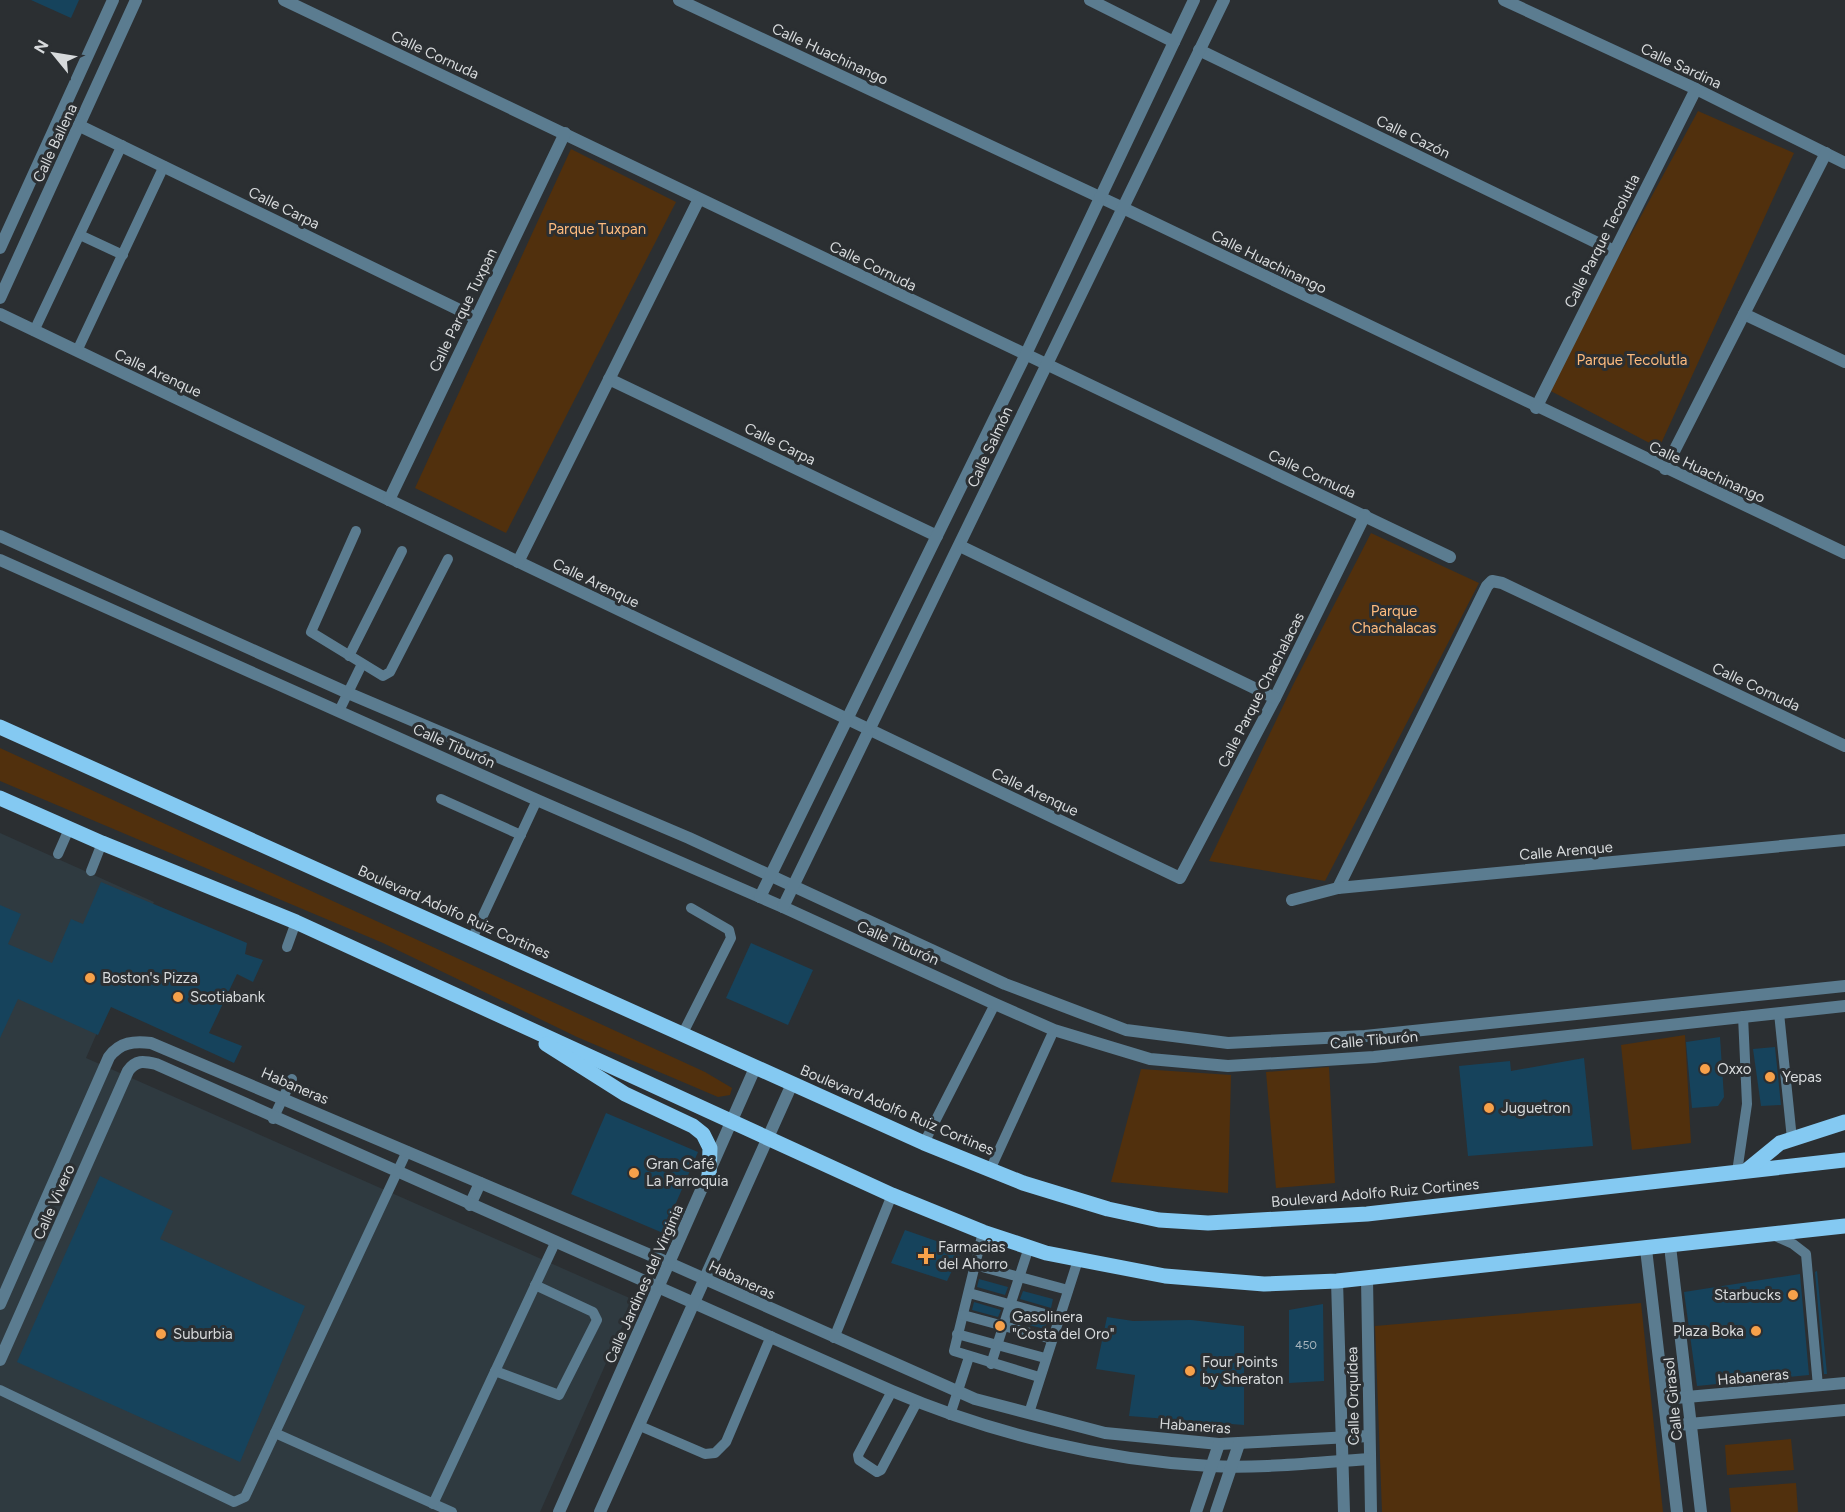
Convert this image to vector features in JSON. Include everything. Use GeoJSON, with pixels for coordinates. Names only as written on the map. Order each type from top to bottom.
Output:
{"type":"FeatureCollection","features":[{"type":"Feature","properties":{"kind":"main road","name":"Boulevard Adolfo Ruiz Cortines"},"geometry":{"type":"LineString","coordinates":[[0,727],[924,1143],[1023,1183],[1108,1209],[1159,1220],[1208,1222],[1366,1214],[1845,1160]]}},
{"type":"Feature","properties":{"kind":"main road"},"geometry":{"type":"LineString","coordinates":[[0,798],[102,843],[296,922],[769,1137],[892,1196],[983,1232],[1029,1247],[1111,1268],[1215,1281],[1264,1284],[1337,1281],[1845,1227]]}},
{"type":"Feature","properties":{"kind":"main road"},"geometry":{"type":"LineString","coordinates":[[506,1017],[625,1094],[693,1126],[703,1134],[710,1148],[709,1178]]}},
{"type":"Feature","properties":{"kind":"main road"},"geometry":{"type":"LineString","coordinates":[[1742,1171],[1770,1148],[1845,1122]]}},
{"type":"Feature","properties":{"kind":"street","name":"Calle Ballena"},"geometry":{"type":"LineString","coordinates":[[0,248],[113,0]]}},
{"type":"Feature","properties":{"kind":"street","name":"Calle Ballena"},"geometry":{"type":"LineString","coordinates":[[0,298],[136,0]]}},
{"type":"Feature","properties":{"kind":"street","name":"Calle Cornuda"},"geometry":{"type":"LineString","coordinates":[[284,0],[565,133],[1025,356],[1450,557]]}},
{"type":"Feature","properties":{"kind":"street","name":"Calle Huachinango"},"geometry":{"type":"LineString","coordinates":[[679,0],[1123,208],[1536,408],[1845,553]]}},
{"type":"Feature","properties":{"kind":"street"},"geometry":{"type":"LineString","coordinates":[[1090,0],[1174,42]]}},
{"type":"Feature","properties":{"kind":"street","name":"Calle Salmón"},"geometry":{"type":"LineString","coordinates":[[760,897],[1025,356],[1194,0]]}},
{"type":"Feature","properties":{"kind":"street","name":"Calle Salmón"},"geometry":{"type":"LineString","coordinates":[[783,907],[1224,0]]}},
{"type":"Feature","properties":{"kind":"street","name":"Calle Sardina"},"geometry":{"type":"LineString","coordinates":[[1504,0],[1696,89],[1845,163]]}},
{"type":"Feature","properties":{"kind":"street","name":"Calle Cazón"},"geometry":{"type":"LineString","coordinates":[[1199,50],[1614,251]]}},
{"type":"Feature","properties":{"kind":"street","name":"Calle Parque Tecolutla"},"geometry":{"type":"LineString","coordinates":[[1536,408],[1696,89]]}},
{"type":"Feature","properties":{"kind":"street","name":"Calle Carpa"},"geometry":{"type":"LineString","coordinates":[[80,126],[476,318]]}},
{"type":"Feature","properties":{"kind":"street","name":"Calle Parque Tuxpan"},"geometry":{"type":"LineString","coordinates":[[389,500],[565,133]]}},
{"type":"Feature","properties":{"kind":"street"},"geometry":{"type":"LineString","coordinates":[[1665,469],[1826,153]]}},
{"type":"Feature","properties":{"kind":"street"},"geometry":{"type":"LineString","coordinates":[[518,562],[699,199]]}},
{"type":"Feature","properties":{"kind":"street","name":"Calle Arenque"},"geometry":{"type":"LineString","coordinates":[[0,314],[1180,878]]}},
{"type":"Feature","properties":{"kind":"street"},"geometry":{"type":"LineString","coordinates":[[1744,314],[1845,362]]}},
{"type":"Feature","properties":{"kind":"street","name":"Calle Carpa"},"geometry":{"type":"LineString","coordinates":[[609,379],[937,536]]}},
{"type":"Feature","properties":{"kind":"street","name":"Calle Parque Chachalacas"},"geometry":{"type":"LineString","coordinates":[[1180,878],[1275,698],[1365,515]]}},
{"type":"Feature","properties":{"kind":"street","name":"Calle Tiburón"},"geometry":{"type":"LineString","coordinates":[[0,536],[348,693],[678,833],[1005,984],[1108,1025],[1157,1036],[1228,1043],[1365,1036],[1845,986]]}},
{"type":"Feature","properties":{"kind":"street"},"geometry":{"type":"LineString","coordinates":[[960,546],[1275,698]]}},
{"type":"Feature","properties":{"kind":"street","name":"Calle Tiburón"},"geometry":{"type":"LineString","coordinates":[[0,560],[537,800],[783,907],[1054,1030],[1150,1059],[1228,1066],[1374,1057],[1845,1006]]}},
{"type":"Feature","properties":{"kind":"street"},"geometry":{"type":"LineString","coordinates":[[77,595],[86,576]]}},
{"type":"Feature","properties":{"kind":"street","name":"Calle Cornuda"},"geometry":{"type":"LineString","coordinates":[[1338,888],[1487,586],[1492,581],[1502,583],[1845,746]]}},
{"type":"Feature","properties":{"kind":"street","name":"Calle Arenque"},"geometry":{"type":"LineString","coordinates":[[1292,900],[1338,888],[1845,840]]}},
{"type":"Feature","properties":{"kind":"street","name":"Habaneras"},"geometry":{"type":"LineString","coordinates":[[126,1043],[152,1043],[284,1097],[669,1263],[957,1393],[1105,1433],[1219,1444],[1369,1436]]}},
{"type":"Feature","properties":{"kind":"street","name":"Calle Vivero"},"geometry":{"type":"LineString","coordinates":[[0,1304],[109,1057],[126,1043]]}},
{"type":"Feature","properties":{"kind":"street","name":"Calle Vivero"},"geometry":{"type":"LineString","coordinates":[[0,1360],[128,1071],[134,1064],[141,1061],[156,1064],[273,1119]]}},
{"type":"Feature","properties":{"kind":"street","name":"Calle Jardines del Virginia"},"geometry":{"type":"LineString","coordinates":[[560,1512],[669,1263],[709,1178],[755,1068]]}},
{"type":"Feature","properties":{"kind":"street"},"geometry":{"type":"LineString","coordinates":[[600,1512],[792,1084]]}},
{"type":"Feature","properties":{"kind":"street"},"geometry":{"type":"LineString","coordinates":[[273,1119],[950,1415],[1098,1454],[1211,1466],[1370,1459]]}},
{"type":"Feature","properties":{"kind":"street"},"geometry":{"type":"LineString","coordinates":[[470,1205],[480,1183]]}},
{"type":"Feature","properties":{"kind":"street"},"geometry":{"type":"LineString","coordinates":[[43,1206],[65,1215]]}},
{"type":"Feature","properties":{"kind":"street","name":"Calle Girasol"},"geometry":{"type":"LineString","coordinates":[[1670,1246],[1701,1512]]}},
{"type":"Feature","properties":{"kind":"street","name":"Calle Girasol"},"geometry":{"type":"LineString","coordinates":[[1646,1249],[1677,1512]]}},
{"type":"Feature","properties":{"kind":"street","name":"Calle Orquídea"},"geometry":{"type":"LineString","coordinates":[[1366,1279],[1371,1512]]}},
{"type":"Feature","properties":{"kind":"street","name":"Calle Orquídea"},"geometry":{"type":"LineString","coordinates":[[1337,1281],[1344,1512]]}},
{"type":"Feature","properties":{"kind":"street","name":"Habaneras"},"geometry":{"type":"LineString","coordinates":[[1664,1399],[1845,1383]]}},
{"type":"Feature","properties":{"kind":"street"},"geometry":{"type":"LineString","coordinates":[[1667,1426],[1845,1410]]}},
{"type":"Feature","properties":{"kind":"street"},"geometry":{"type":"LineString","coordinates":[[1196,1512],[1219,1444]]}},
{"type":"Feature","properties":{"kind":"street"},"geometry":{"type":"LineString","coordinates":[[1216,1512],[1239,1444]]}},
{"type":"Feature","properties":{"kind":"lane"},"geometry":{"type":"LineString","coordinates":[[34,331],[122,145]]}},
{"type":"Feature","properties":{"kind":"lane"},"geometry":{"type":"LineString","coordinates":[[77,351],[164,166]]}},
{"type":"Feature","properties":{"kind":"lane"},"geometry":{"type":"LineString","coordinates":[[80,235],[123,255]]}},
{"type":"Feature","properties":{"kind":"lane"},"geometry":{"type":"LineString","coordinates":[[356,531],[310,629],[314,636],[383,676],[390,672],[448,559]]}},
{"type":"Feature","properties":{"kind":"lane"},"geometry":{"type":"LineString","coordinates":[[349,656],[402,551]]}},
{"type":"Feature","properties":{"kind":"lane"},"geometry":{"type":"LineString","coordinates":[[339,711],[362,664]]}},
{"type":"Feature","properties":{"kind":"lane"},"geometry":{"type":"LineString","coordinates":[[441,798],[520,836]]}},
{"type":"Feature","properties":{"kind":"lane"},"geometry":{"type":"LineString","coordinates":[[472,939],[537,800]]}},
{"type":"Feature","properties":{"kind":"lane"},"geometry":{"type":"LineString","coordinates":[[58,854],[69,829]]}},
{"type":"Feature","properties":{"kind":"lane"},"geometry":{"type":"LineString","coordinates":[[91,871],[102,843]]}},
{"type":"Feature","properties":{"kind":"lane"},"geometry":{"type":"LineString","coordinates":[[682,1035],[731,939],[729,930],[691,908]]}},
{"type":"Feature","properties":{"kind":"lane"},"geometry":{"type":"LineString","coordinates":[[287,947],[296,922]]}},
{"type":"Feature","properties":{"kind":"lane"},"geometry":{"type":"LineString","coordinates":[[924,1143],[995,1004]]}},
{"type":"Feature","properties":{"kind":"lane"},"geometry":{"type":"LineString","coordinates":[[1779,1013],[1792,1139]]}},
{"type":"Feature","properties":{"kind":"lane"},"geometry":{"type":"LineString","coordinates":[[1742,1171],[1747,1104],[1743,1016]]}},
{"type":"Feature","properties":{"kind":"lane"},"geometry":{"type":"LineString","coordinates":[[990,1170],[1054,1030]]}},
{"type":"Feature","properties":{"kind":"lane"},"geometry":{"type":"LineString","coordinates":[[273,1119],[292,1079]]}},
{"type":"Feature","properties":{"kind":"lane"},"geometry":{"type":"LineString","coordinates":[[0,1390],[234,1502],[245,1497],[407,1151]]}},
{"type":"Feature","properties":{"kind":"lane"},"geometry":{"type":"LineString","coordinates":[[834,1338],[892,1196]]}},
{"type":"Feature","properties":{"kind":"lane"},"geometry":{"type":"LineString","coordinates":[[983,1232],[954,1351],[1039,1377]]}},
{"type":"Feature","properties":{"kind":"lane"},"geometry":{"type":"LineString","coordinates":[[1772,1234],[1793,1244],[1806,1254],[1818,1386]]}},
{"type":"Feature","properties":{"kind":"lane"},"geometry":{"type":"LineString","coordinates":[[433,1504],[555,1243]]}},
{"type":"Feature","properties":{"kind":"lane"},"geometry":{"type":"LineString","coordinates":[[991,1364],[1029,1247]]}},
{"type":"Feature","properties":{"kind":"lane"},"geometry":{"type":"LineString","coordinates":[[1029,1413],[1078,1260]]}},
{"type":"Feature","properties":{"kind":"lane"},"geometry":{"type":"LineString","coordinates":[[975,1265],[1068,1290]]}},
{"type":"Feature","properties":{"kind":"lane"},"geometry":{"type":"LineString","coordinates":[[495,1371],[559,1395],[579,1358],[597,1315],[536,1285]]}},
{"type":"Feature","properties":{"kind":"lane"},"geometry":{"type":"LineString","coordinates":[[969,1293],[1059,1318]]}},
{"type":"Feature","properties":{"kind":"lane"},"geometry":{"type":"LineString","coordinates":[[963,1316],[1052,1339]]}},
{"type":"Feature","properties":{"kind":"lane"},"geometry":{"type":"LineString","coordinates":[[957,1334],[1045,1358]]}},
{"type":"Feature","properties":{"kind":"lane"},"geometry":{"type":"LineString","coordinates":[[640,1426],[705,1455],[715,1453],[726,1442],[771,1336]]}},
{"type":"Feature","properties":{"kind":"lane"},"geometry":{"type":"LineString","coordinates":[[950,1415],[969,1357]]}},
{"type":"Feature","properties":{"kind":"lane"},"geometry":{"type":"LineString","coordinates":[[892,1391],[858,1455],[859,1460],[877,1472],[881,1470],[917,1402]]}},
{"type":"Feature","properties":{"kind":"lane"},"geometry":{"type":"LineString","coordinates":[[275,1433],[453,1512]]}},
{"type":"Feature","properties":{"kind":"shaded area"},"geometry":{"type":"Polygon","coordinates":[[[0,833],[154,902],[86,1058],[634,1300],[540,1512],[0,1512],[0,833]]]}},
{"type":"Feature","properties":{"kind":"green space","name":"Parque Tecolutla"},"geometry":{"type":"Polygon","coordinates":[[[1698,111],[1794,153],[1659,448],[1547,389],[1698,111]]]}},
{"type":"Feature","properties":{"kind":"green space","name":"Parque Tuxpan"},"geometry":{"type":"Polygon","coordinates":[[[571,149],[676,202],[506,533],[415,488],[571,149]]]}},
{"type":"Feature","properties":{"kind":"green space","name":"Parque Chachalacas"},"geometry":{"type":"Polygon","coordinates":[[[1371,533],[1479,583],[1325,881],[1209,861],[1293,685],[1371,533]]]}},
{"type":"Feature","properties":{"kind":"green space"},"geometry":{"type":"Polygon","coordinates":[[[0,748],[705,1072],[732,1088],[730,1095],[718,1097],[577,1037],[383,943],[0,781],[0,748]]]}},
{"type":"Feature","properties":{"kind":"green space"},"geometry":{"type":"Polygon","coordinates":[[[1685,1035],[1691,1143],[1632,1150],[1621,1045],[1685,1035]]]}},
{"type":"Feature","properties":{"kind":"green space"},"geometry":{"type":"Polygon","coordinates":[[[1329,1067],[1335,1183],[1276,1188],[1266,1072],[1329,1067]]]}},
{"type":"Feature","properties":{"kind":"green space"},"geometry":{"type":"Polygon","coordinates":[[[1141,1069],[1231,1075],[1228,1193],[1111,1182],[1141,1069]]]}},
{"type":"Feature","properties":{"kind":"green space"},"geometry":{"type":"Polygon","coordinates":[[[1641,1303],[1663,1512],[1382,1512],[1375,1326],[1641,1303]]]}},
{"type":"Feature","properties":{"kind":"green space"},"geometry":{"type":"Polygon","coordinates":[[[1791,1439],[1794,1470],[1727,1475],[1725,1445],[1791,1439]]]}},
{"type":"Feature","properties":{"kind":"green space"},"geometry":{"type":"Polygon","coordinates":[[[1796,1483],[1798,1512],[1731,1512],[1729,1488],[1796,1483]]]}},
{"type":"Feature","properties":{"kind":"building"},"geometry":{"type":"Polygon","coordinates":[[[31,0],[79,0],[71,18],[31,0]]]}},
{"type":"Feature","properties":{"kind":"building"},"geometry":{"type":"Polygon","coordinates":[[[101,882],[247,943],[245,954],[263,960],[253,982],[237,974],[209,1033],[242,1046],[234,1063],[111,1007],[98,1035],[18,999],[0,1038],[0,905],[21,914],[8,944],[52,963],[71,919],[83,924],[101,882]]]}},
{"type":"Feature","properties":{"kind":"building"},"geometry":{"type":"Polygon","coordinates":[[[751,943],[813,970],[788,1025],[726,998],[751,943]]]}},
{"type":"Feature","properties":{"kind":"building","name":"Oxxo"},"geometry":{"type":"Polygon","coordinates":[[[1720,1037],[1724,1097],[1718,1106],[1692,1108],[1686,1042],[1720,1037]]]}},
{"type":"Feature","properties":{"kind":"building","name":"Yepas"},"geometry":{"type":"Polygon","coordinates":[[[1775,1047],[1781,1105],[1761,1106],[1753,1049],[1775,1047]]]}},
{"type":"Feature","properties":{"kind":"building"},"geometry":{"type":"Polygon","coordinates":[[[1584,1058],[1593,1146],[1468,1156],[1459,1066],[1510,1061],[1511,1071],[1584,1058]]]}},
{"type":"Feature","properties":{"kind":"building","name":"Gran Café La Parroquia"},"geometry":{"type":"Polygon","coordinates":[[[606,1113],[698,1152],[663,1233],[571,1194],[606,1113]]]}},
{"type":"Feature","properties":{"kind":"building","name":"Suburbia"},"geometry":{"type":"Polygon","coordinates":[[[100,1176],[173,1211],[160,1239],[305,1306],[240,1462],[17,1362],[100,1176]]]}},
{"type":"Feature","properties":{"kind":"building","name":"Farmacias del Ahorro"},"geometry":{"type":"Polygon","coordinates":[[[905,1230],[962,1250],[947,1281],[891,1263],[905,1230]]]}},
{"type":"Feature","properties":{"kind":"building"},"geometry":{"type":"Polygon","coordinates":[[[1817,1271],[1827,1374],[1824,1374],[1815,1272],[1817,1271]]]}},
{"type":"Feature","properties":{"kind":"building","name":"Plaza Boka"},"geometry":{"type":"Polygon","coordinates":[[[1800,1274],[1809,1375],[1697,1386],[1684,1292],[1800,1274]]]}},
{"type":"Feature","properties":{"kind":"building"},"geometry":{"type":"Polygon","coordinates":[[[979,1279],[1008,1287],[1005,1295],[977,1287],[979,1279]]]}},
{"type":"Feature","properties":{"kind":"building"},"geometry":{"type":"Polygon","coordinates":[[[1023,1291],[1053,1299],[1051,1308],[1020,1299],[1023,1291]]]}},
{"type":"Feature","properties":{"kind":"building"},"geometry":{"type":"Polygon","coordinates":[[[974,1302],[1001,1310],[998,1317],[972,1310],[974,1302]]]}},
{"type":"Feature","properties":{"kind":"building"},"geometry":{"type":"Polygon","coordinates":[[[1323,1304],[1324,1381],[1289,1383],[1289,1310],[1323,1304]]]}},
{"type":"Feature","properties":{"kind":"building"},"geometry":{"type":"Polygon","coordinates":[[[1015,1314],[1047,1322],[1045,1329],[1013,1321],[1015,1314]]]}},
{"type":"Feature","properties":{"kind":"building","name":"Four Points by Sheraton"},"geometry":{"type":"Polygon","coordinates":[[[1107,1317],[1133,1321],[1191,1320],[1244,1326],[1244,1425],[1129,1416],[1135,1375],[1096,1369],[1107,1317]]]}},
{"type":"Feature","properties":{"kind":"place","name":"Boston's Pizza"},"geometry":{"type":"Point","coordinates":[90,978]}},
{"type":"Feature","properties":{"kind":"place","name":"Scotiabank"},"geometry":{"type":"Point","coordinates":[178,997]}},
{"type":"Feature","properties":{"kind":"place","name":"Oxxo"},"geometry":{"type":"Point","coordinates":[1705,1069]}},
{"type":"Feature","properties":{"kind":"place","name":"Yepas"},"geometry":{"type":"Point","coordinates":[1770,1077]}},
{"type":"Feature","properties":{"kind":"place","name":"Juguetron"},"geometry":{"type":"Point","coordinates":[1489,1108]}},
{"type":"Feature","properties":{"kind":"place","name":"Gran Café La Parroquia"},"geometry":{"type":"Point","coordinates":[634,1173]}},
{"type":"Feature","properties":{"kind":"place","name":"Farmacias del Ahorro"},"geometry":{"type":"Point","coordinates":[926,1256]}},
{"type":"Feature","properties":{"kind":"place","name":"Starbucks"},"geometry":{"type":"Point","coordinates":[1793,1295]}},
{"type":"Feature","properties":{"kind":"place","name":"Gasolinera \"Costa del Oro\""},"geometry":{"type":"Point","coordinates":[1000,1326]}},
{"type":"Feature","properties":{"kind":"place","name":"Plaza Boka"},"geometry":{"type":"Point","coordinates":[1756,1331]}},
{"type":"Feature","properties":{"kind":"place","name":"Suburbia"},"geometry":{"type":"Point","coordinates":[161,1334]}},
{"type":"Feature","properties":{"kind":"place","name":"Four Points by Sheraton"},"geometry":{"type":"Point","coordinates":[1190,1371]}}]}
